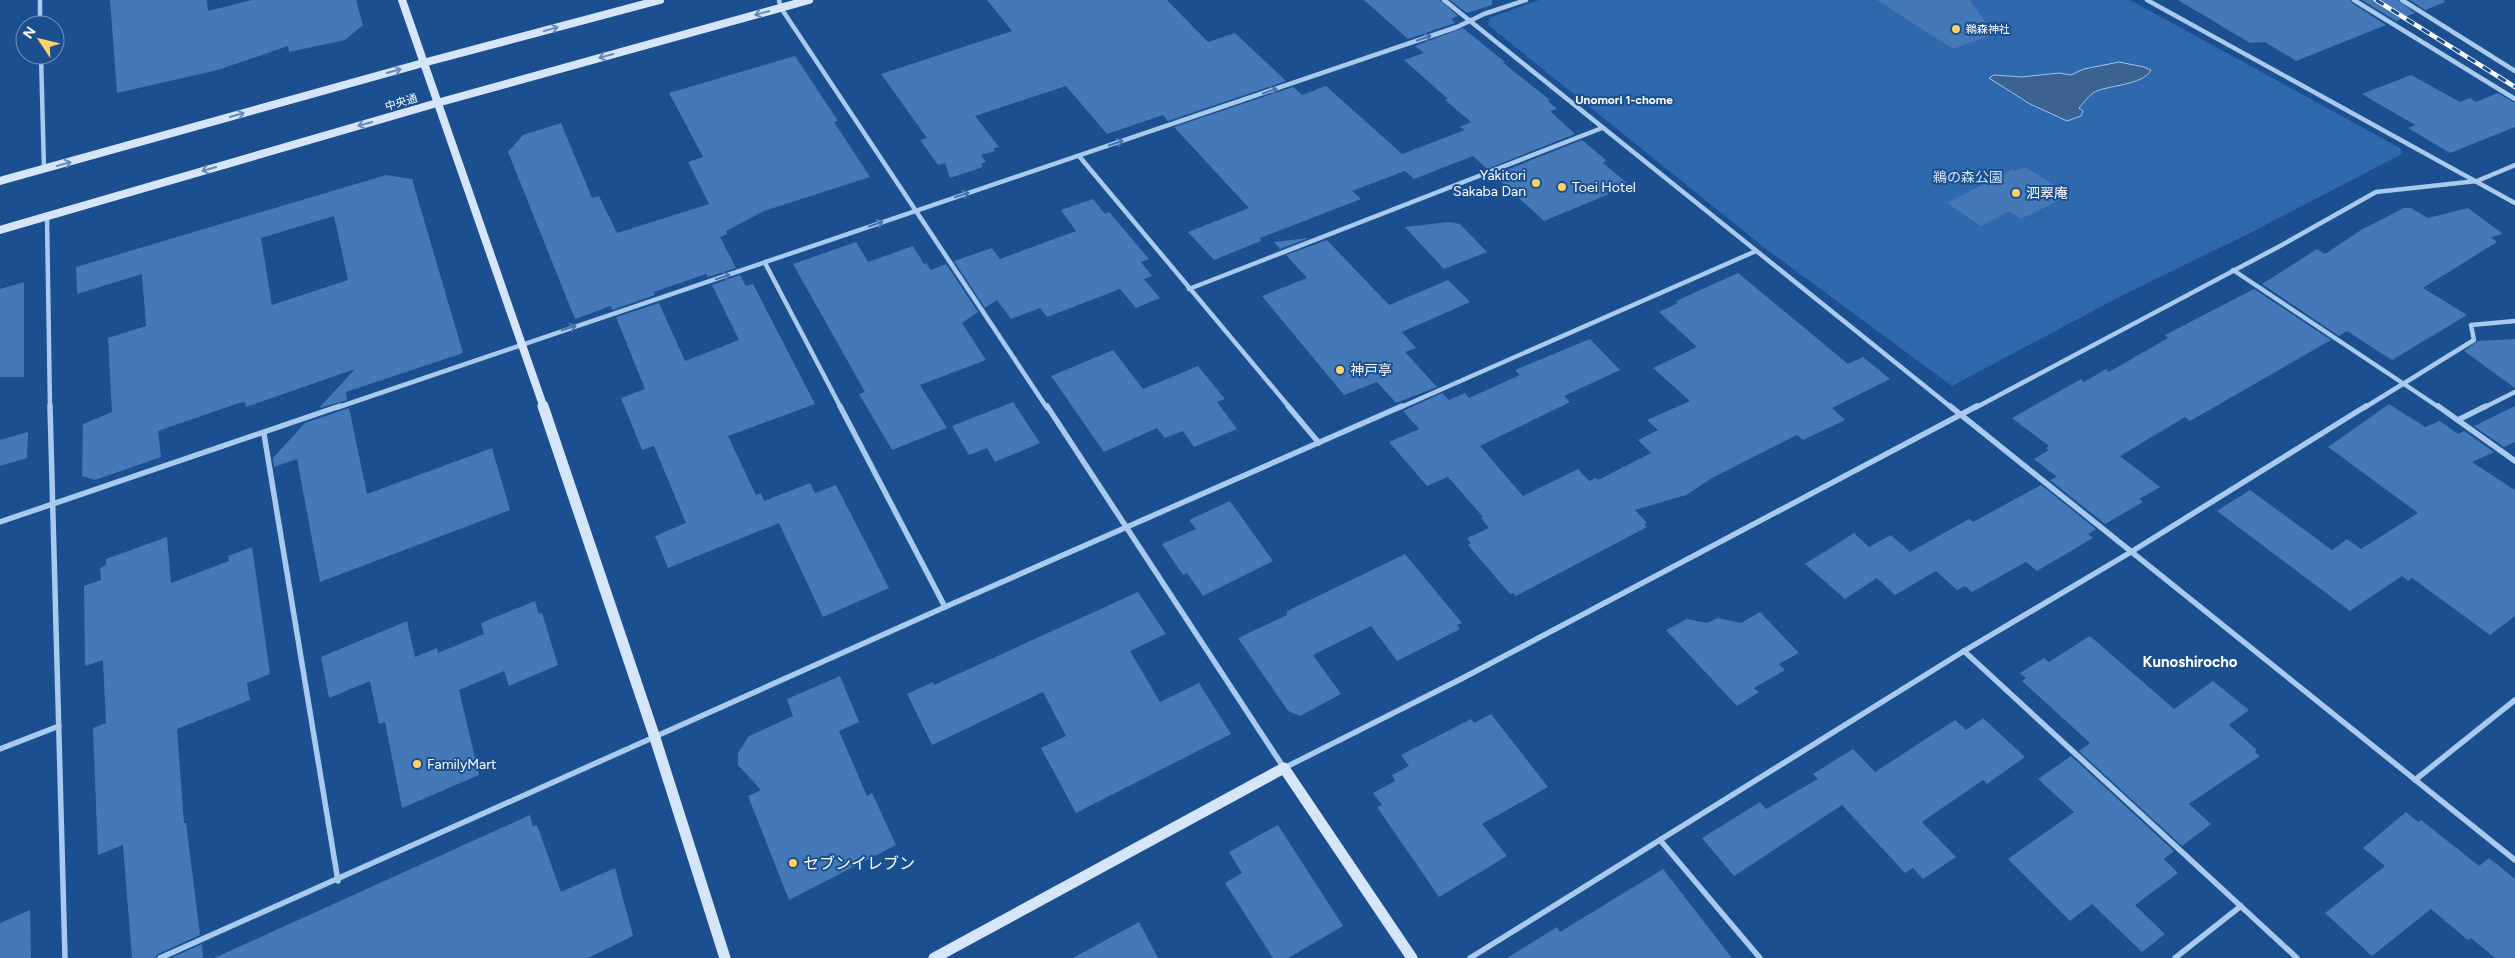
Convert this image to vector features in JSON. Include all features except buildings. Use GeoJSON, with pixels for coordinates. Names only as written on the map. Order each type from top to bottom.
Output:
{"type":"FeatureCollection","features":[{"type":"Feature","properties":{"kind":"street"},"geometry":{"type":"LineString","coordinates":[[40,0],[40,15]]}},
{"type":"Feature","properties":{"kind":"street"},"geometry":{"type":"LineString","coordinates":[[402,0],[522,344],[655,738],[725,958]]}},
{"type":"Feature","properties":{"kind":"street"},"geometry":{"type":"LineString","coordinates":[[0,181],[423,63],[660,0]]}},
{"type":"Feature","properties":{"kind":"street","name":"中央通"},"geometry":{"type":"LineString","coordinates":[[0,230],[780,4],[809,0]]}},
{"type":"Feature","properties":{"kind":"street"},"geometry":{"type":"LineString","coordinates":[[1444,0],[2515,860]]}},
{"type":"Feature","properties":{"kind":"street"},"geometry":{"type":"LineString","coordinates":[[0,522],[1080,156],[1471,22],[1526,0]]}},
{"type":"Feature","properties":{"kind":"street"},"geometry":{"type":"LineString","coordinates":[[2147,0],[2477,181],[2515,204]]}},
{"type":"Feature","properties":{"kind":"street"},"geometry":{"type":"LineString","coordinates":[[2354,0],[2515,100]]}},
{"type":"Feature","properties":{"kind":"street"},"geometry":{"type":"LineString","coordinates":[[2402,0],[2515,71]]}},
{"type":"Feature","properties":{"kind":"street"},"geometry":{"type":"LineString","coordinates":[[780,4],[1284,768],[1412,958]]}},
{"type":"Feature","properties":{"kind":"street"},"geometry":{"type":"LineString","coordinates":[[41,65],[44,169]]}},
{"type":"Feature","properties":{"kind":"street"},"geometry":{"type":"LineString","coordinates":[[1189,289],[1602,128]]}},
{"type":"Feature","properties":{"kind":"street"},"geometry":{"type":"LineString","coordinates":[[1080,156],[1319,443]]}},
{"type":"Feature","properties":{"kind":"street"},"geometry":{"type":"LineString","coordinates":[[934,958],[1284,768],[1496,661],[2233,270],[2376,192],[2477,181],[2515,165]]}},
{"type":"Feature","properties":{"kind":"street"},"geometry":{"type":"LineString","coordinates":[[47,216],[52,504],[65,958]]}},
{"type":"Feature","properties":{"kind":"street"},"geometry":{"type":"LineString","coordinates":[[160,958],[338,881],[945,607],[1756,251]]}},
{"type":"Feature","properties":{"kind":"street"},"geometry":{"type":"LineString","coordinates":[[765,263],[945,607]]}},
{"type":"Feature","properties":{"kind":"street"},"geometry":{"type":"LineString","coordinates":[[2233,270],[2405,383],[2515,461]]}},
{"type":"Feature","properties":{"kind":"street"},"geometry":{"type":"LineString","coordinates":[[1470,958],[1964,651],[2131,552],[2474,340],[2471,325],[2515,321]]}},
{"type":"Feature","properties":{"kind":"street"},"geometry":{"type":"LineString","coordinates":[[2458,420],[2515,392]]}},
{"type":"Feature","properties":{"kind":"street"},"geometry":{"type":"LineString","coordinates":[[264,434],[338,881]]}},
{"type":"Feature","properties":{"kind":"street"},"geometry":{"type":"LineString","coordinates":[[1964,651],[2298,958]]}},
{"type":"Feature","properties":{"kind":"street"},"geometry":{"type":"LineString","coordinates":[[2415,780],[2515,700]]}},
{"type":"Feature","properties":{"kind":"street"},"geometry":{"type":"LineString","coordinates":[[0,749],[59,726]]}},
{"type":"Feature","properties":{"kind":"street"},"geometry":{"type":"LineString","coordinates":[[1660,840],[1760,958]]}},
{"type":"Feature","properties":{"kind":"street"},"geometry":{"type":"LineString","coordinates":[[2175,958],[2241,906]]}},
{"type":"Feature","properties":{"kind":"green space","name":"鵜の森公園"},"geometry":{"type":"Polygon","coordinates":[[[1539,0],[2130,0],[2400,148],[2402,154],[2248,234],[2121,296],[1952,386],[1766,249],[1488,25],[1489,18],[1539,0]]]}},
{"type":"Feature","properties":{"kind":"shaded area"},"geometry":{"type":"Polygon","coordinates":[[[2119,62],[2151,70],[2140,79],[2093,93],[2079,108],[2083,111],[2081,116],[2067,121],[2030,104],[1989,78],[1994,75],[2022,77],[2059,73],[2071,75],[2084,69],[2119,62]]]}},
{"type":"Feature","properties":{"kind":"railway"},"geometry":{"type":"LineString","coordinates":[[2376,0],[2515,87]]}},
{"type":"Feature","properties":{"kind":"place","name":"鵜森神社"},"geometry":{"type":"Point","coordinates":[1956,29]}},
{"type":"Feature","properties":{"kind":"place","name":"Yakitori Sakaba Dan"},"geometry":{"type":"Point","coordinates":[1536,183]}},
{"type":"Feature","properties":{"kind":"place","name":"Toei Hotel"},"geometry":{"type":"Point","coordinates":[1562,187]}},
{"type":"Feature","properties":{"kind":"place","name":"泗翠庵"},"geometry":{"type":"Point","coordinates":[2016,193]}},
{"type":"Feature","properties":{"kind":"place","name":"神戸亭"},"geometry":{"type":"Point","coordinates":[1340,370]}},
{"type":"Feature","properties":{"kind":"place","name":"FamilyMart"},"geometry":{"type":"Point","coordinates":[417,764]}},
{"type":"Feature","properties":{"kind":"place","name":"セブンイレブン"},"geometry":{"type":"Point","coordinates":[793,863]}},
{"type":"Feature","properties":{"kind":"district","name":"Unomori 1-chome"},"geometry":{"type":"Point","coordinates":[1624,100]}},
{"type":"Feature","properties":{"kind":"district","name":"Kunoshirocho"},"geometry":{"type":"Point","coordinates":[2190,662]}}]}
